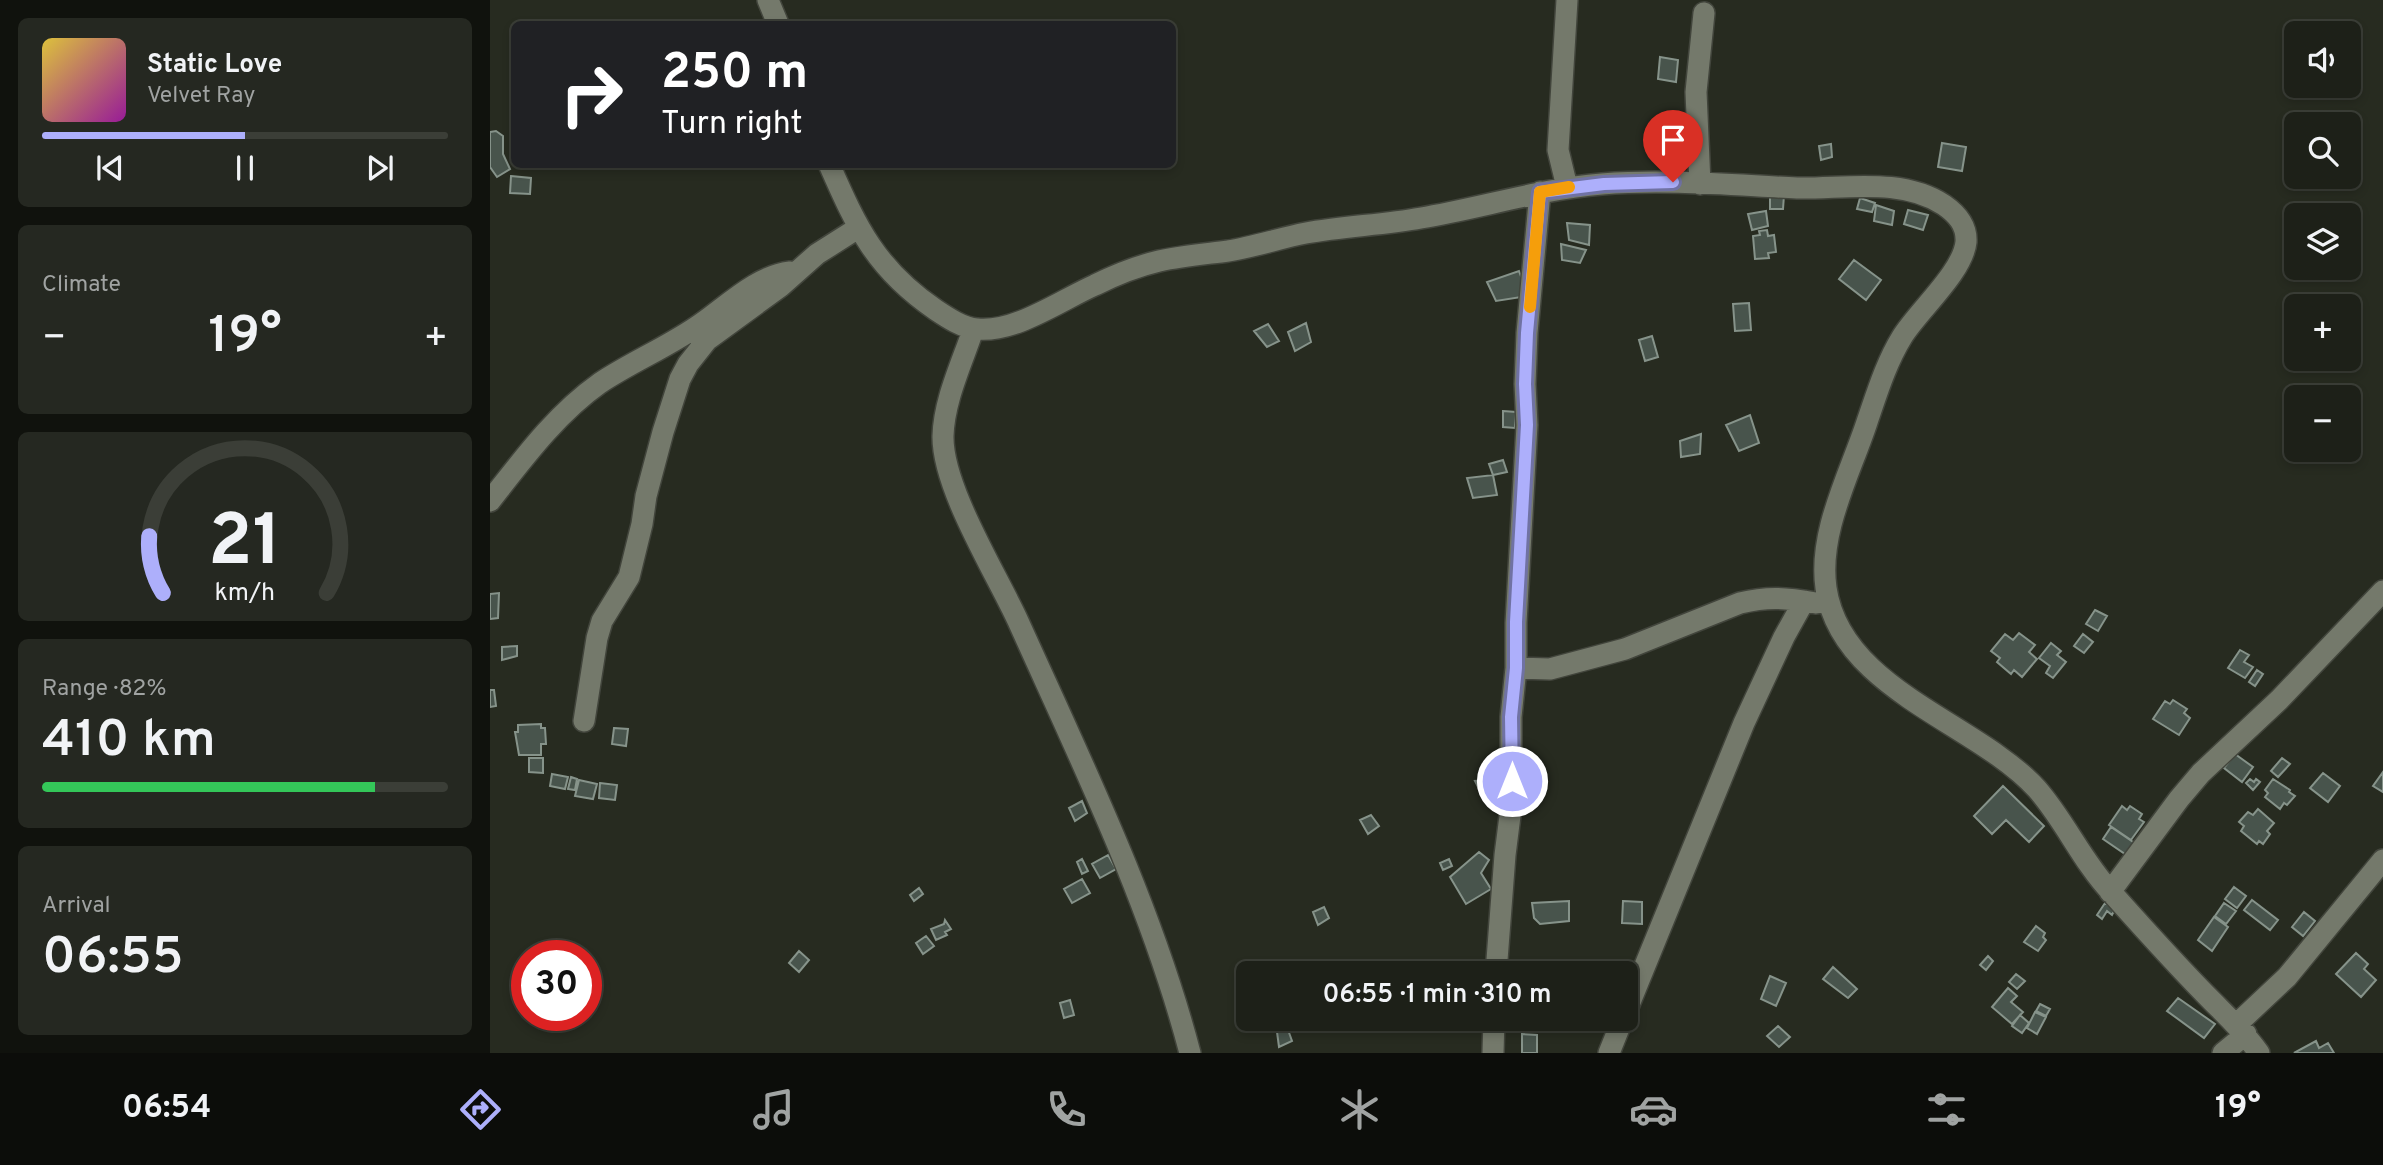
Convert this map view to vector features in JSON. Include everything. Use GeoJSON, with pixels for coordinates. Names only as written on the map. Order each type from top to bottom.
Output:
{"type":"FeatureCollection","features":[{"type":"Feature","properties":{"kind":"street"},"geometry":{"type":"LineString","coordinates":[[768,0],[777,21]]}},
{"type":"Feature","properties":{"kind":"street"},"geometry":{"type":"LineString","coordinates":[[1567,0],[1558,150],[1567,187]]}},
{"type":"Feature","properties":{"kind":"street"},"geometry":{"type":"LineString","coordinates":[[1700,184],[1696,92],[1704,13]]}},
{"type":"Feature","properties":{"kind":"street"},"geometry":{"type":"LineString","coordinates":[[830,168],[871,250],[913,293],[973,330],[1013,324],[1098,282],[1158,261],[1236,249],[1303,234],[1421,218],[1567,187],[1640,182],[1799,188],[1872,186],[1922,194],[1949,209],[1958,217],[1965,232],[1964,252],[1902,337],[1882,378],[1830,531],[1825,578],[1829,603],[1844,637],[1890,684],[1954,729],[1989,749],[2038,790],[2110,892],[2241,1029],[2259,1053]]}},
{"type":"Feature","properties":{"kind":"street"},"geometry":{"type":"LineString","coordinates":[[1497,961],[1511,808],[1511,717],[1516,668],[1527,425],[1527,333],[1540,192]]}},
{"type":"Feature","properties":{"kind":"street"},"geometry":{"type":"LineString","coordinates":[[583,721],[602,621],[629,577],[653,467],[680,379],[688,364],[707,340],[781,286],[817,254],[858,228]]}},
{"type":"Feature","properties":{"kind":"street"},"geometry":{"type":"LineString","coordinates":[[490,501],[552,426],[599,384],[681,337],[755,285],[774,275],[796,271]]}},
{"type":"Feature","properties":{"kind":"street"},"geometry":{"type":"LineString","coordinates":[[973,330],[953,389],[943,436],[951,481],[1009,601],[1094,792],[1143,910],[1190,1053]]}},
{"type":"Feature","properties":{"kind":"street"},"geometry":{"type":"LineString","coordinates":[[2110,892],[2179,799],[2202,773],[2279,700],[2383,591]]}},
{"type":"Feature","properties":{"kind":"street"},"geometry":{"type":"LineString","coordinates":[[1516,668],[1549,669],[1625,649],[1701,618],[1760,598],[1776,597],[1829,603]]}},
{"type":"Feature","properties":{"kind":"street"},"geometry":{"type":"LineString","coordinates":[[1638,983],[1745,723],[1788,628],[1804,601]]}},
{"type":"Feature","properties":{"kind":"street"},"geometry":{"type":"LineString","coordinates":[[2222,1053],[2383,860]]}},
{"type":"Feature","properties":{"kind":"street"},"geometry":{"type":"LineString","coordinates":[[1493,1053],[1494,1031]]}},
{"type":"Feature","properties":{"kind":"street"},"geometry":{"type":"LineString","coordinates":[[1609,1053],[1618,1031]]}},
{"type":"Feature","properties":{"kind":"building"},"geometry":{"type":"Polygon","coordinates":[[[1660,57],[1678,60],[1676,82],[1658,79],[1660,57]]]}},
{"type":"Feature","properties":{"kind":"building"},"geometry":{"type":"Polygon","coordinates":[[[496,131],[503,136],[503,154],[510,169],[497,177],[490,167],[490,132],[496,131]]]}},
{"type":"Feature","properties":{"kind":"building"},"geometry":{"type":"Polygon","coordinates":[[[1652,135],[1676,138],[1673,153],[1651,151],[1652,135]]]}},
{"type":"Feature","properties":{"kind":"building"},"geometry":{"type":"Polygon","coordinates":[[[1942,143],[1966,147],[1962,171],[1938,167],[1942,143]]]}},
{"type":"Feature","properties":{"kind":"building"},"geometry":{"type":"Polygon","coordinates":[[[1831,144],[1832,157],[1821,160],[1819,146],[1831,144]]]}},
{"type":"Feature","properties":{"kind":"building"},"geometry":{"type":"Polygon","coordinates":[[[511,176],[531,178],[530,194],[510,193],[511,176]]]}},
{"type":"Feature","properties":{"kind":"building"},"geometry":{"type":"Polygon","coordinates":[[[1770,195],[1784,195],[1783,209],[1770,209],[1770,195]]]}},
{"type":"Feature","properties":{"kind":"building"},"geometry":{"type":"Polygon","coordinates":[[[1860,198],[1875,203],[1872,212],[1857,209],[1860,198]]]}},
{"type":"Feature","properties":{"kind":"building"},"geometry":{"type":"Polygon","coordinates":[[[1876,205],[1894,211],[1892,225],[1874,221],[1876,205]]]}},
{"type":"Feature","properties":{"kind":"building"},"geometry":{"type":"Polygon","coordinates":[[[1908,210],[1928,215],[1923,230],[1904,224],[1908,210]]]}},
{"type":"Feature","properties":{"kind":"building"},"geometry":{"type":"Polygon","coordinates":[[[1766,211],[1768,226],[1752,230],[1748,214],[1766,211]]]}},
{"type":"Feature","properties":{"kind":"building"},"geometry":{"type":"Polygon","coordinates":[[[1567,223],[1590,225],[1589,245],[1569,240],[1567,223]]]}},
{"type":"Feature","properties":{"kind":"building"},"geometry":{"type":"Polygon","coordinates":[[[1767,230],[1768,236],[1774,235],[1776,252],[1768,253],[1769,258],[1755,259],[1753,236],[1760,235],[1759,231],[1767,230]]]}},
{"type":"Feature","properties":{"kind":"building"},"geometry":{"type":"Polygon","coordinates":[[[1561,244],[1586,250],[1580,263],[1562,260],[1561,244]]]}},
{"type":"Feature","properties":{"kind":"building"},"geometry":{"type":"Polygon","coordinates":[[[1854,260],[1881,280],[1866,300],[1839,279],[1854,260]]]}},
{"type":"Feature","properties":{"kind":"building"},"geometry":{"type":"Polygon","coordinates":[[[1519,271],[1528,296],[1496,301],[1487,282],[1519,271]]]}},
{"type":"Feature","properties":{"kind":"building"},"geometry":{"type":"Polygon","coordinates":[[[1749,303],[1751,330],[1735,331],[1733,304],[1749,303]]]}},
{"type":"Feature","properties":{"kind":"building"},"geometry":{"type":"Polygon","coordinates":[[[1306,323],[1311,342],[1295,351],[1288,332],[1306,323]]]}},
{"type":"Feature","properties":{"kind":"building"},"geometry":{"type":"Polygon","coordinates":[[[1268,324],[1279,341],[1267,347],[1254,331],[1268,324]]]}},
{"type":"Feature","properties":{"kind":"building"},"geometry":{"type":"Polygon","coordinates":[[[1652,336],[1658,357],[1645,361],[1639,340],[1652,336]]]}},
{"type":"Feature","properties":{"kind":"building"},"geometry":{"type":"Polygon","coordinates":[[[1503,411],[1516,412],[1515,428],[1503,427],[1503,411]]]}},
{"type":"Feature","properties":{"kind":"building"},"geometry":{"type":"Polygon","coordinates":[[[1750,415],[1759,443],[1739,451],[1726,425],[1750,415]]]}},
{"type":"Feature","properties":{"kind":"building"},"geometry":{"type":"Polygon","coordinates":[[[1701,434],[1700,454],[1681,457],[1680,441],[1701,434]]]}},
{"type":"Feature","properties":{"kind":"building"},"geometry":{"type":"Polygon","coordinates":[[[1503,460],[1507,472],[1493,475],[1489,464],[1503,460]]]}},
{"type":"Feature","properties":{"kind":"building"},"geometry":{"type":"Polygon","coordinates":[[[1493,475],[1497,495],[1473,498],[1467,478],[1493,475]]]}},
{"type":"Feature","properties":{"kind":"building"},"geometry":{"type":"Polygon","coordinates":[[[499,593],[498,618],[490,619],[490,594],[499,593]]]}},
{"type":"Feature","properties":{"kind":"building"},"geometry":{"type":"Polygon","coordinates":[[[2095,610],[2107,616],[2098,631],[2086,624],[2095,610]]]}},
{"type":"Feature","properties":{"kind":"building"},"geometry":{"type":"Polygon","coordinates":[[[2019,633],[2035,645],[2029,652],[2037,659],[2022,677],[2014,670],[2011,674],[1997,662],[2000,658],[1991,651],[2005,634],[2013,640],[2019,633]]]}},
{"type":"Feature","properties":{"kind":"building"},"geometry":{"type":"Polygon","coordinates":[[[2083,634],[2093,642],[2084,653],[2074,646],[2083,634]]]}},
{"type":"Feature","properties":{"kind":"building"},"geometry":{"type":"Polygon","coordinates":[[[2051,643],[2061,651],[2057,655],[2066,662],[2053,678],[2046,673],[2050,666],[2039,658],[2051,643]]]}},
{"type":"Feature","properties":{"kind":"building"},"geometry":{"type":"Polygon","coordinates":[[[517,646],[517,656],[502,660],[502,647],[517,646]]]}},
{"type":"Feature","properties":{"kind":"building"},"geometry":{"type":"Polygon","coordinates":[[[2240,650],[2249,655],[2244,662],[2253,667],[2245,678],[2228,668],[2240,650]]]}},
{"type":"Feature","properties":{"kind":"building"},"geometry":{"type":"Polygon","coordinates":[[[2257,670],[2263,674],[2255,686],[2249,682],[2257,670]]]}},
{"type":"Feature","properties":{"kind":"building"},"geometry":{"type":"Polygon","coordinates":[[[490,690],[494,690],[496,706],[490,707],[490,690]]]}},
{"type":"Feature","properties":{"kind":"building"},"geometry":{"type":"Polygon","coordinates":[[[2173,700],[2187,709],[2184,713],[2190,718],[2179,735],[2153,719],[2165,701],[2170,704],[2173,700]]]}},
{"type":"Feature","properties":{"kind":"building"},"geometry":{"type":"Polygon","coordinates":[[[541,724],[541,728],[545,728],[546,744],[541,744],[541,755],[519,755],[515,732],[518,732],[518,725],[541,724]]]}},
{"type":"Feature","properties":{"kind":"building"},"geometry":{"type":"Polygon","coordinates":[[[614,728],[628,729],[626,746],[612,744],[614,728]]]}},
{"type":"Feature","properties":{"kind":"building"},"geometry":{"type":"Polygon","coordinates":[[[2235,754],[2253,767],[2242,782],[2224,768],[2235,754]]]}},
{"type":"Feature","properties":{"kind":"building"},"geometry":{"type":"Polygon","coordinates":[[[529,758],[543,758],[543,773],[529,772],[529,758]]]}},
{"type":"Feature","properties":{"kind":"building"},"geometry":{"type":"Polygon","coordinates":[[[2282,758],[2290,764],[2278,777],[2271,771],[2282,758]]]}},
{"type":"Feature","properties":{"kind":"building"},"geometry":{"type":"Polygon","coordinates":[[[2383,772],[2383,792],[2373,786],[2383,772]]]}},
{"type":"Feature","properties":{"kind":"building"},"geometry":{"type":"Polygon","coordinates":[[[2323,773],[2340,786],[2328,802],[2310,788],[2323,773]]]}},
{"type":"Feature","properties":{"kind":"building"},"geometry":{"type":"Polygon","coordinates":[[[552,774],[568,777],[565,789],[550,786],[552,774]]]}},
{"type":"Feature","properties":{"kind":"building"},"geometry":{"type":"Polygon","coordinates":[[[571,777],[577,779],[575,790],[568,789],[571,777]]]}},
{"type":"Feature","properties":{"kind":"building"},"geometry":{"type":"Polygon","coordinates":[[[2250,779],[2260,782],[2253,790],[2246,783],[2250,779]]]}},
{"type":"Feature","properties":{"kind":"building"},"geometry":{"type":"Polygon","coordinates":[[[2273,779],[2295,796],[2280,809],[2265,797],[2268,793],[2265,790],[2273,779]]]}},
{"type":"Feature","properties":{"kind":"building"},"geometry":{"type":"Polygon","coordinates":[[[579,780],[597,784],[593,799],[575,796],[579,780]]]}},
{"type":"Feature","properties":{"kind":"building"},"geometry":{"type":"Polygon","coordinates":[[[1489,780],[1494,794],[1483,797],[1475,781],[1489,780]]]}},
{"type":"Feature","properties":{"kind":"building"},"geometry":{"type":"Polygon","coordinates":[[[600,783],[617,785],[615,800],[599,798],[600,783]]]}},
{"type":"Feature","properties":{"kind":"building"},"geometry":{"type":"Polygon","coordinates":[[[2003,786],[2044,826],[2029,842],[2006,820],[1992,834],[1974,816],[2003,786]]]}},
{"type":"Feature","properties":{"kind":"building"},"geometry":{"type":"Polygon","coordinates":[[[1082,801],[1087,813],[1075,821],[1069,808],[1082,801]]]}},
{"type":"Feature","properties":{"kind":"building"},"geometry":{"type":"Polygon","coordinates":[[[2122,806],[2127,810],[2130,806],[2142,814],[2139,819],[2144,822],[2131,840],[2109,825],[2122,806]]]}},
{"type":"Feature","properties":{"kind":"building"},"geometry":{"type":"Polygon","coordinates":[[[2258,809],[2274,823],[2267,831],[2270,834],[2263,844],[2259,841],[2257,844],[2241,831],[2244,826],[2239,822],[2248,812],[2253,815],[2258,809]]]}},
{"type":"Feature","properties":{"kind":"building"},"geometry":{"type":"Polygon","coordinates":[[[1371,815],[1379,826],[1368,834],[1360,820],[1371,815]]]}},
{"type":"Feature","properties":{"kind":"building"},"geometry":{"type":"Polygon","coordinates":[[[2111,827],[2136,844],[2128,856],[2103,839],[2111,827]]]}},
{"type":"Feature","properties":{"kind":"building"},"geometry":{"type":"Polygon","coordinates":[[[1479,852],[1489,860],[1481,873],[1491,889],[1466,904],[1450,877],[1479,852]]]}},
{"type":"Feature","properties":{"kind":"building"},"geometry":{"type":"Polygon","coordinates":[[[1108,855],[1116,869],[1100,878],[1092,864],[1108,855]]]}},
{"type":"Feature","properties":{"kind":"building"},"geometry":{"type":"Polygon","coordinates":[[[1082,859],[1088,871],[1082,874],[1077,862],[1082,859]]]}},
{"type":"Feature","properties":{"kind":"building"},"geometry":{"type":"Polygon","coordinates":[[[1449,859],[1452,866],[1443,870],[1440,863],[1449,859]]]}},
{"type":"Feature","properties":{"kind":"building"},"geometry":{"type":"Polygon","coordinates":[[[1082,879],[1090,893],[1072,903],[1064,889],[1082,879]]]}},
{"type":"Feature","properties":{"kind":"building"},"geometry":{"type":"Polygon","coordinates":[[[2234,887],[2246,896],[2237,908],[2225,899],[2234,887]]]}},
{"type":"Feature","properties":{"kind":"building"},"geometry":{"type":"Polygon","coordinates":[[[919,888],[923,894],[914,901],[910,895],[919,888]]]}},
{"type":"Feature","properties":{"kind":"building"},"geometry":{"type":"Polygon","coordinates":[[[2252,900],[2278,920],[2270,930],[2244,910],[2252,900]]]}},
{"type":"Feature","properties":{"kind":"building"},"geometry":{"type":"Polygon","coordinates":[[[1569,901],[1569,921],[1540,924],[1534,918],[1532,903],[1569,901]]]}},
{"type":"Feature","properties":{"kind":"building"},"geometry":{"type":"Polygon","coordinates":[[[1623,901],[1642,902],[1642,924],[1622,923],[1623,901]]]}},
{"type":"Feature","properties":{"kind":"building"},"geometry":{"type":"Polygon","coordinates":[[[2105,903],[2115,909],[2112,915],[2107,911],[2102,919],[2097,915],[2105,903]]]}},
{"type":"Feature","properties":{"kind":"building"},"geometry":{"type":"Polygon","coordinates":[[[2224,903],[2236,911],[2226,924],[2215,916],[2224,903]]]}},
{"type":"Feature","properties":{"kind":"building"},"geometry":{"type":"Polygon","coordinates":[[[1324,907],[1329,918],[1318,925],[1313,912],[1324,907]]]}},
{"type":"Feature","properties":{"kind":"building"},"geometry":{"type":"Polygon","coordinates":[[[2304,912],[2315,921],[2303,936],[2292,927],[2304,912]]]}},
{"type":"Feature","properties":{"kind":"building"},"geometry":{"type":"Polygon","coordinates":[[[2214,917],[2228,927],[2212,951],[2198,940],[2214,917]]]}},
{"type":"Feature","properties":{"kind":"building"},"geometry":{"type":"Polygon","coordinates":[[[945,920],[951,929],[945,932],[947,935],[936,940],[931,929],[944,924],[945,920]]]}},
{"type":"Feature","properties":{"kind":"building"},"geometry":{"type":"Polygon","coordinates":[[[2036,926],[2045,933],[2043,937],[2046,940],[2038,951],[2024,942],[2036,926]]]}},
{"type":"Feature","properties":{"kind":"building"},"geometry":{"type":"Polygon","coordinates":[[[926,936],[934,946],[923,954],[916,943],[926,936]]]}},
{"type":"Feature","properties":{"kind":"building"},"geometry":{"type":"Polygon","coordinates":[[[799,951],[809,960],[799,972],[789,963],[799,951]]]}},
{"type":"Feature","properties":{"kind":"building"},"geometry":{"type":"Polygon","coordinates":[[[2356,953],[2368,964],[2364,969],[2376,980],[2361,997],[2336,974],[2356,953]]]}},
{"type":"Feature","properties":{"kind":"building"},"geometry":{"type":"Polygon","coordinates":[[[1988,956],[1993,961],[1986,970],[1980,965],[1988,956]]]}},
{"type":"Feature","properties":{"kind":"building"},"geometry":{"type":"Polygon","coordinates":[[[1833,967],[1857,989],[1848,998],[1823,979],[1833,967]]]}},
{"type":"Feature","properties":{"kind":"building"},"geometry":{"type":"Polygon","coordinates":[[[2016,974],[2025,981],[2017,989],[2009,982],[2016,974]]]}},
{"type":"Feature","properties":{"kind":"building"},"geometry":{"type":"Polygon","coordinates":[[[1770,976],[1786,983],[1776,1006],[1761,999],[1770,976]]]}},
{"type":"Feature","properties":{"kind":"building"},"geometry":{"type":"Polygon","coordinates":[[[2008,988],[2017,996],[2011,1002],[2023,1012],[2012,1024],[1992,1007],[2008,988]]]}},
{"type":"Feature","properties":{"kind":"building"},"geometry":{"type":"Polygon","coordinates":[[[2178,998],[2215,1024],[2204,1038],[2167,1011],[2178,998]]]}},
{"type":"Feature","properties":{"kind":"building"},"geometry":{"type":"Polygon","coordinates":[[[1070,1000],[1074,1015],[1064,1018],[1060,1003],[1070,1000]]]}},
{"type":"Feature","properties":{"kind":"building"},"geometry":{"type":"Polygon","coordinates":[[[2040,1004],[2050,1009],[2046,1016],[2036,1011],[2040,1004]]]}},
{"type":"Feature","properties":{"kind":"building"},"geometry":{"type":"Polygon","coordinates":[[[2035,1012],[2046,1017],[2037,1034],[2027,1028],[2035,1012]]]}},
{"type":"Feature","properties":{"kind":"building"},"geometry":{"type":"Polygon","coordinates":[[[2020,1015],[2029,1023],[2022,1033],[2012,1026],[2020,1015]]]}},
{"type":"Feature","properties":{"kind":"building"},"geometry":{"type":"Polygon","coordinates":[[[1778,1026],[1790,1037],[1779,1047],[1767,1036],[1778,1026]]]}},
{"type":"Feature","properties":{"kind":"building"},"geometry":{"type":"Polygon","coordinates":[[[1288,1031],[1292,1041],[1279,1047],[1277,1032],[1288,1031]]]}},
{"type":"Feature","properties":{"kind":"building"},"geometry":{"type":"Polygon","coordinates":[[[1522,1034],[1537,1035],[1537,1053],[1522,1053],[1522,1034]]]}},
{"type":"Feature","properties":{"kind":"building"},"geometry":{"type":"Polygon","coordinates":[[[2316,1041],[2319,1048],[2328,1043],[2334,1053],[2294,1053],[2316,1041]]]}},
{"type":"Feature","properties":{"kind":"slow traffic"},"geometry":{"type":"LineString","coordinates":[[1530,307],[1540,192],[1569,187]]}},
{"type":"Feature","properties":{"kind":"route"},"geometry":{"type":"LineString","coordinates":[[1512,781],[1511,717],[1525,488],[1527,333],[1540,192],[1604,184],[1673,182]]}}]}
